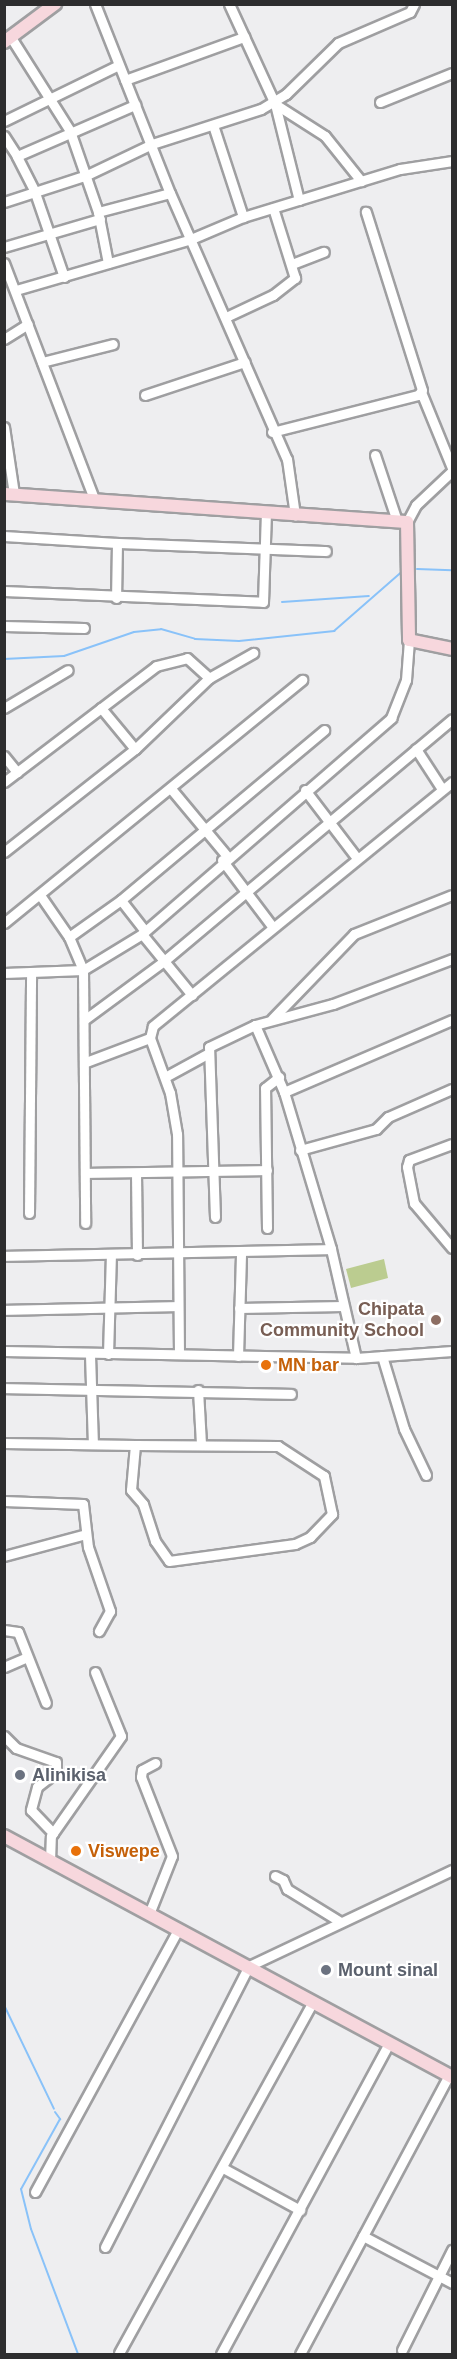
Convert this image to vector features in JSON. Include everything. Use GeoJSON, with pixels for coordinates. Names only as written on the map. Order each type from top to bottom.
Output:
{"type":"FeatureCollection","features":[{"type":"Feature","properties":{"kind":"street"},"geometry":{"type":"LineString","coordinates":[[55,4],[7,39],[52,98],[70,131],[99,215],[108,263]]}},
{"type":"Feature","properties":{"kind":"street"},"geometry":{"type":"LineString","coordinates":[[95,4],[117,66],[152,144],[170,193],[245,362],[272,432],[287,459],[295,514]]}},
{"type":"Feature","properties":{"kind":"street"},"geometry":{"type":"LineString","coordinates":[[229,4],[274,103],[299,200]]}},
{"type":"Feature","properties":{"kind":"street"},"geometry":{"type":"LineString","coordinates":[[4,202],[34,190],[87,175],[152,144],[274,103],[338,43],[410,12],[414,4]]}},
{"type":"Feature","properties":{"kind":"street"},"geometry":{"type":"LineString","coordinates":[[125,80],[211,53],[244,37]]}},
{"type":"Feature","properties":{"kind":"street"},"geometry":{"type":"LineString","coordinates":[[4,121],[117,66]]}},
{"type":"Feature","properties":{"kind":"street"},"geometry":{"type":"LineString","coordinates":[[380,102],[453,73]]}},
{"type":"Feature","properties":{"kind":"street"},"geometry":{"type":"LineString","coordinates":[[274,103],[326,136],[361,181]]}},
{"type":"Feature","properties":{"kind":"street"},"geometry":{"type":"LineString","coordinates":[[16,156],[135,105]]}},
{"type":"Feature","properties":{"kind":"street"},"geometry":{"type":"LineString","coordinates":[[213,125],[243,217]]}},
{"type":"Feature","properties":{"kind":"street"},"geometry":{"type":"LineString","coordinates":[[4,136],[34,190],[64,277]]}},
{"type":"Feature","properties":{"kind":"street"},"geometry":{"type":"LineString","coordinates":[[16,290],[191,239],[243,217],[361,181],[453,161]]}},
{"type":"Feature","properties":{"kind":"street"},"geometry":{"type":"LineString","coordinates":[[4,247],[170,193]]}},
{"type":"Feature","properties":{"kind":"street"},"geometry":{"type":"LineString","coordinates":[[226,318],[293,280],[292,264],[273,208]]}},
{"type":"Feature","properties":{"kind":"street"},"geometry":{"type":"LineString","coordinates":[[366,213],[423,380],[421,392],[453,470],[416,505],[402,522]]}},
{"type":"Feature","properties":{"kind":"street"},"geometry":{"type":"LineString","coordinates":[[292,264],[324,252]]}},
{"type":"Feature","properties":{"kind":"street"},"geometry":{"type":"LineString","coordinates":[[4,264],[16,290],[94,499]]}},
{"type":"Feature","properties":{"kind":"street"},"geometry":{"type":"LineString","coordinates":[[4,339],[28,324]]}},
{"type":"Feature","properties":{"kind":"street"},"geometry":{"type":"LineString","coordinates":[[42,362],[112,344]]}},
{"type":"Feature","properties":{"kind":"street"},"geometry":{"type":"LineString","coordinates":[[145,395],[245,362]]}},
{"type":"Feature","properties":{"kind":"street"},"geometry":{"type":"LineString","coordinates":[[272,432],[421,392]]}},
{"type":"Feature","properties":{"kind":"street"},"geometry":{"type":"LineString","coordinates":[[5,430],[9,494],[402,522]]}},
{"type":"Feature","properties":{"kind":"street"},"geometry":{"type":"LineString","coordinates":[[4,973],[83,970],[143,933],[224,858],[391,718],[406,680],[409,640],[402,522],[375,455]]}},
{"type":"Feature","properties":{"kind":"street"},"geometry":{"type":"LineString","coordinates":[[4,591],[116,598],[263,602],[266,512]]}},
{"type":"Feature","properties":{"kind":"street"},"geometry":{"type":"LineString","coordinates":[[4,536],[264,550],[326,551]]}},
{"type":"Feature","properties":{"kind":"street"},"geometry":{"type":"LineString","coordinates":[[116,598],[117,543]]}},
{"type":"Feature","properties":{"kind":"street"},"geometry":{"type":"LineString","coordinates":[[4,626],[84,628]]}},
{"type":"Feature","properties":{"kind":"street"},"geometry":{"type":"LineString","coordinates":[[409,640],[453,649]]}},
{"type":"Feature","properties":{"kind":"street"},"geometry":{"type":"LineString","coordinates":[[5,850],[135,748],[209,678],[253,653]]}},
{"type":"Feature","properties":{"kind":"street"},"geometry":{"type":"LineString","coordinates":[[4,782],[145,672],[183,658],[209,678]]}},
{"type":"Feature","properties":{"kind":"street"},"geometry":{"type":"LineString","coordinates":[[4,708],[68,670]]}},
{"type":"Feature","properties":{"kind":"street"},"geometry":{"type":"LineString","coordinates":[[4,923],[172,790],[302,680]]}},
{"type":"Feature","properties":{"kind":"street"},"geometry":{"type":"LineString","coordinates":[[101,708],[135,748]]}},
{"type":"Feature","properties":{"kind":"street"},"geometry":{"type":"LineString","coordinates":[[84,1020],[164,961],[453,719]]}},
{"type":"Feature","properties":{"kind":"street"},"geometry":{"type":"LineString","coordinates":[[69,937],[121,900],[204,827],[324,730]]}},
{"type":"Feature","properties":{"kind":"street"},"geometry":{"type":"LineString","coordinates":[[416,749],[442,789]]}},
{"type":"Feature","properties":{"kind":"street"},"geometry":{"type":"LineString","coordinates":[[4,756],[17,772]]}},
{"type":"Feature","properties":{"kind":"street"},"geometry":{"type":"LineString","coordinates":[[179,1354],[175,1252],[177,1134],[165,1077],[150,1038],[153,1026],[356,857],[410,822],[442,789],[453,782]]}},
{"type":"Feature","properties":{"kind":"street"},"geometry":{"type":"LineString","coordinates":[[172,790],[204,827],[245,891],[272,926]]}},
{"type":"Feature","properties":{"kind":"street"},"geometry":{"type":"LineString","coordinates":[[305,790],[356,857]]}},
{"type":"Feature","properties":{"kind":"street"},"geometry":{"type":"LineString","coordinates":[[40,895],[69,937],[83,970],[86,1062],[85,1223]]}},
{"type":"Feature","properties":{"kind":"street"},"geometry":{"type":"LineString","coordinates":[[270,1020],[354,934],[453,895]]}},
{"type":"Feature","properties":{"kind":"street"},"geometry":{"type":"LineString","coordinates":[[121,900],[143,933],[192,995]]}},
{"type":"Feature","properties":{"kind":"street"},"geometry":{"type":"LineString","coordinates":[[215,1217],[214,1087],[207,1054],[209,1047],[255,1025],[333,1004],[453,958]]}},
{"type":"Feature","properties":{"kind":"street"},"geometry":{"type":"LineString","coordinates":[[29,1213],[31,972]]}},
{"type":"Feature","properties":{"kind":"street"},"geometry":{"type":"LineString","coordinates":[[284,1092],[453,1020]]}},
{"type":"Feature","properties":{"kind":"street"},"geometry":{"type":"LineString","coordinates":[[255,1025],[284,1092],[331,1249],[356,1358]]}},
{"type":"Feature","properties":{"kind":"street"},"geometry":{"type":"LineString","coordinates":[[86,1062],[150,1038]]}},
{"type":"Feature","properties":{"kind":"street"},"geometry":{"type":"LineString","coordinates":[[165,1077],[207,1054]]}},
{"type":"Feature","properties":{"kind":"street"},"geometry":{"type":"LineString","coordinates":[[267,1228],[265,1088],[279,1077]]}},
{"type":"Feature","properties":{"kind":"street"},"geometry":{"type":"LineString","coordinates":[[300,1150],[376,1129],[388,1117],[453,1089]]}},
{"type":"Feature","properties":{"kind":"street"},"geometry":{"type":"LineString","coordinates":[[453,1144],[409,1160],[406,1167],[414,1203],[453,1248]]}},
{"type":"Feature","properties":{"kind":"street"},"geometry":{"type":"LineString","coordinates":[[86,1173],[267,1170]]}},
{"type":"Feature","properties":{"kind":"street"},"geometry":{"type":"LineString","coordinates":[[136,1173],[137,1255]]}},
{"type":"Feature","properties":{"kind":"street"},"geometry":{"type":"LineString","coordinates":[[4,1256],[137,1255],[175,1252],[241,1253],[331,1249]]}},
{"type":"Feature","properties":{"kind":"street"},"geometry":{"type":"LineString","coordinates":[[238,1356],[241,1253]]}},
{"type":"Feature","properties":{"kind":"street"},"geometry":{"type":"LineString","coordinates":[[108,1354],[106,1310],[111,1255]]}},
{"type":"Feature","properties":{"kind":"street"},"geometry":{"type":"LineString","coordinates":[[4,1310],[106,1310],[176,1306]]}},
{"type":"Feature","properties":{"kind":"street"},"geometry":{"type":"LineString","coordinates":[[239,1308],[343,1306]]}},
{"type":"Feature","properties":{"kind":"street"},"geometry":{"type":"LineString","coordinates":[[4,1351],[356,1358],[453,1351]]}},
{"type":"Feature","properties":{"kind":"street"},"geometry":{"type":"LineString","coordinates":[[90,1354],[93,1444]]}},
{"type":"Feature","properties":{"kind":"street"},"geometry":{"type":"LineString","coordinates":[[382,1356],[404,1429],[426,1475]]}},
{"type":"Feature","properties":{"kind":"street"},"geometry":{"type":"LineString","coordinates":[[4,1388],[198,1390],[291,1394]]}},
{"type":"Feature","properties":{"kind":"street"},"geometry":{"type":"LineString","coordinates":[[198,1390],[201,1443]]}},
{"type":"Feature","properties":{"kind":"street"},"geometry":{"type":"LineString","coordinates":[[4,1443],[135,1445],[201,1443],[278,1446],[324,1476],[332,1514],[310,1537],[288,1546],[169,1561],[155,1540],[143,1504],[130,1490],[135,1445]]}},
{"type":"Feature","properties":{"kind":"street"},"geometry":{"type":"LineString","coordinates":[[4,1501],[80,1502],[86,1534],[110,1607],[99,1631]]}},
{"type":"Feature","properties":{"kind":"street"},"geometry":{"type":"LineString","coordinates":[[4,1556],[86,1534]]}},
{"type":"Feature","properties":{"kind":"street"},"geometry":{"type":"LineString","coordinates":[[4,1630],[18,1632],[46,1703]]}},
{"type":"Feature","properties":{"kind":"street"},"geometry":{"type":"LineString","coordinates":[[4,1667],[27,1657]]}},
{"type":"Feature","properties":{"kind":"street"},"geometry":{"type":"LineString","coordinates":[[50,1861],[53,1833],[121,1736],[95,1672]]}},
{"type":"Feature","properties":{"kind":"street"},"geometry":{"type":"LineString","coordinates":[[4,1736],[16,1748],[56,1762],[56,1772],[37,1787],[31,1810],[53,1833]]}},
{"type":"Feature","properties":{"kind":"street"},"geometry":{"type":"LineString","coordinates":[[149,1914],[172,1856],[141,1778],[142,1770],[155,1763]]}},
{"type":"Feature","properties":{"kind":"street"},"geometry":{"type":"LineString","coordinates":[[4,1836],[451,2076],[300,2355]]}},
{"type":"Feature","properties":{"kind":"street"},"geometry":{"type":"LineString","coordinates":[[105,2247],[249,1966],[339,1921],[453,1870]]}},
{"type":"Feature","properties":{"kind":"street"},"geometry":{"type":"LineString","coordinates":[[275,1876],[283,1880],[287,1889],[339,1921]]}},
{"type":"Feature","properties":{"kind":"street"},"geometry":{"type":"LineString","coordinates":[[35,2192],[178,1930]]}},
{"type":"Feature","properties":{"kind":"street"},"geometry":{"type":"LineString","coordinates":[[119,2353],[313,2002]]}},
{"type":"Feature","properties":{"kind":"street"},"geometry":{"type":"LineString","coordinates":[[221,2355],[389,2043]]}},
{"type":"Feature","properties":{"kind":"street"},"geometry":{"type":"LineString","coordinates":[[223,2168],[300,2210]]}},
{"type":"Feature","properties":{"kind":"street"},"geometry":{"type":"LineString","coordinates":[[363,2236],[453,2283]]}},
{"type":"Feature","properties":{"kind":"street"},"geometry":{"type":"LineString","coordinates":[[402,2350],[453,2250]]}},
{"type":"Feature","properties":{"kind":"green space"},"geometry":{"type":"Polygon","coordinates":[[[384,1259],[388,1278],[351,1288],[346,1269],[384,1259]]]}},
{"type":"Feature","properties":{"kind":"waterway"},"geometry":{"type":"LineString","coordinates":[[417,569],[452,570]]}},
{"type":"Feature","properties":{"kind":"waterway"},"geometry":{"type":"LineString","coordinates":[[4,659],[64,656],[134,632],[161,629],[195,639],[239,641],[334,631],[404,570]]}},
{"type":"Feature","properties":{"kind":"waterway"},"geometry":{"type":"LineString","coordinates":[[282,602],[369,596]]}},
{"type":"Feature","properties":{"kind":"waterway"},"geometry":{"type":"LineString","coordinates":[[4,2005],[54,2109]]}},
{"type":"Feature","properties":{"kind":"waterway"},"geometry":{"type":"LineString","coordinates":[[55,2112],[60,2119],[21,2189],[31,2229],[78,2354]]}},
{"type":"Feature","properties":{"kind":"place","name":"Chipata Community School"},"geometry":{"type":"Point","coordinates":[436,1320]}},
{"type":"Feature","properties":{"kind":"place","name":"MN bar"},"geometry":{"type":"Point","coordinates":[266,1365]}},
{"type":"Feature","properties":{"kind":"place","name":"Alinikisa"},"geometry":{"type":"Point","coordinates":[20,1775]}},
{"type":"Feature","properties":{"kind":"place","name":"Viswepe"},"geometry":{"type":"Point","coordinates":[76,1851]}},
{"type":"Feature","properties":{"kind":"place","name":"Mount sinal"},"geometry":{"type":"Point","coordinates":[326,1970]}}]}
